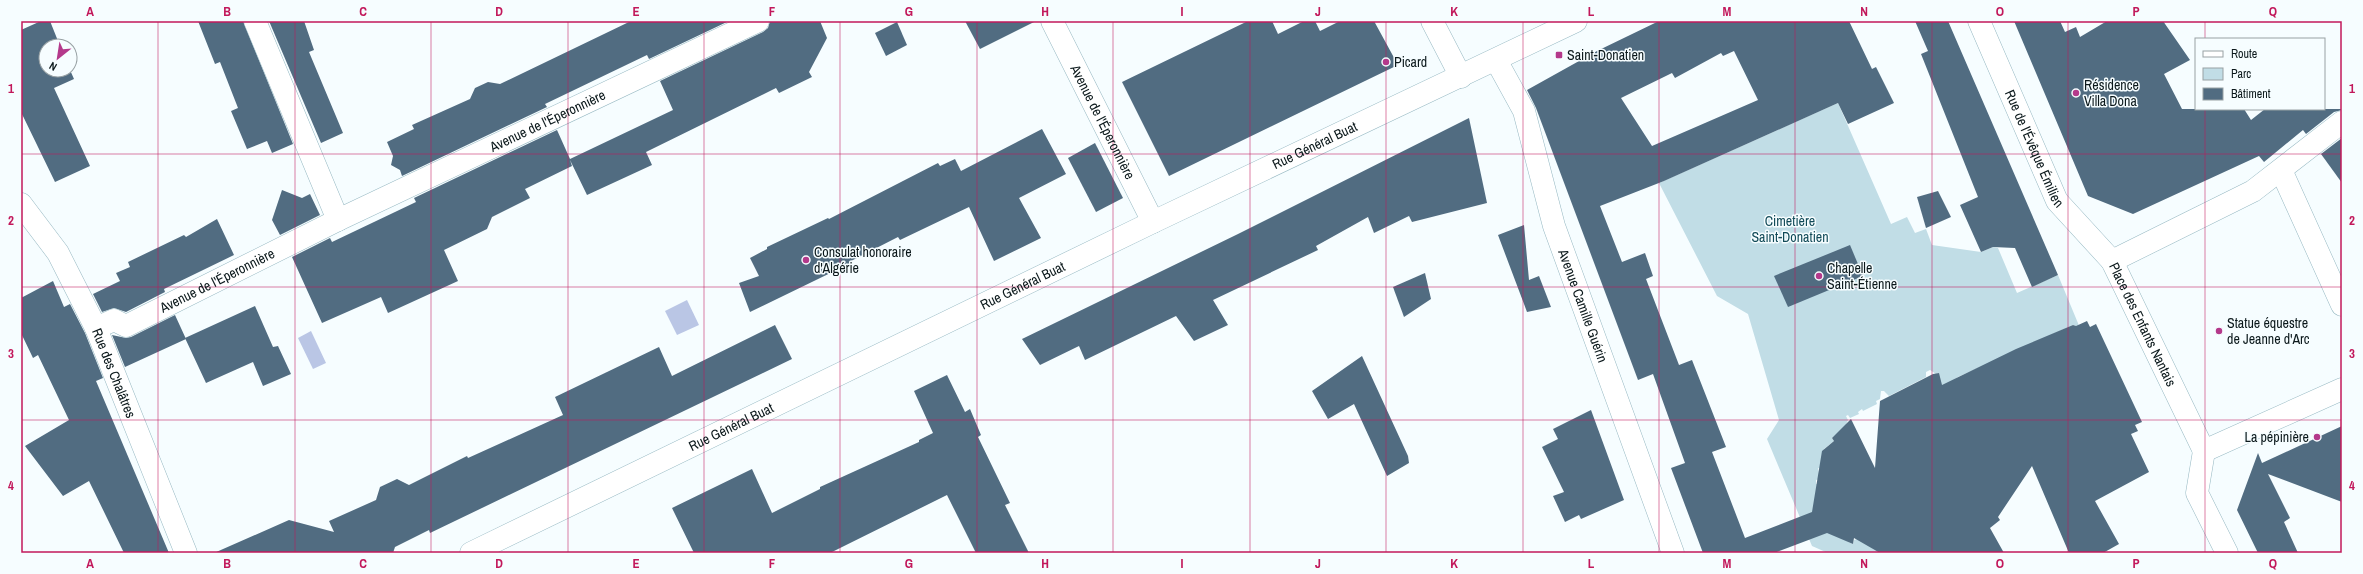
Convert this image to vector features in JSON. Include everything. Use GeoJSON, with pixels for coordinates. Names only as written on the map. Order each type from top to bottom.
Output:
{"type":"FeatureCollection","features":[{"type":"Feature","properties":{"kind":"street"},"geometry":{"type":"LineString","coordinates":[[255,21],[338,220]]}},
{"type":"Feature","properties":{"kind":"street","name":"Avenue de l'Éperonnière"},"geometry":{"type":"LineString","coordinates":[[96,328],[114,320],[126,326],[338,220],[758,21]]}},
{"type":"Feature","properties":{"kind":"street","name":"Avenue de l'Éperonnière"},"geometry":{"type":"LineString","coordinates":[[1052,21],[1153,222]]}},
{"type":"Feature","properties":{"kind":"street"},"geometry":{"type":"LineString","coordinates":[[1432,21],[1461,77]]}},
{"type":"Feature","properties":{"kind":"street","name":"Rue Général Buat"},"geometry":{"type":"LineString","coordinates":[[471,553],[1153,222],[1461,77],[1576,21]]}},
{"type":"Feature","properties":{"kind":"street","name":"Rue de l'Évêque Émilien"},"geometry":{"type":"LineString","coordinates":[[1979,21],[2057,201],[2112,261]]}},
{"type":"Feature","properties":{"kind":"street","name":"Avenue Camille Guérin"},"geometry":{"type":"LineString","coordinates":[[1496,60],[1524,111],[1554,226],[1673,553]]}},
{"type":"Feature","properties":{"kind":"street","name":"Place des Enfants Nantais"},"geometry":{"type":"LineString","coordinates":[[2204,451],[2112,261],[2253,191],[2342,122]]}},
{"type":"Feature","properties":{"kind":"street"},"geometry":{"type":"LineString","coordinates":[[2281,170],[2342,305]]}},
{"type":"Feature","properties":{"kind":"street","name":"Rue des Chalâtres"},"geometry":{"type":"LineString","coordinates":[[21,204],[58,252],[96,328],[186,553]]}},
{"type":"Feature","properties":{"kind":"street"},"geometry":{"type":"LineString","coordinates":[[2227,553],[2197,493],[2204,451],[2342,389]]}},
{"type":"Feature","properties":{"kind":"green space","name":"Cimetière Saint-Donatien"},"geometry":{"type":"Polygon","coordinates":[[[1838,103],[1891,224],[1907,217],[1915,233],[1926,229],[1932,245],[1981,252],[1993,247],[1998,248],[2017,293],[2058,275],[2080,328],[2073,325],[1958,377],[1939,391],[1939,373],[1936,374],[1930,370],[1926,372],[1926,377],[1889,396],[1884,391],[1881,391],[1880,399],[1876,401],[1877,404],[1863,411],[1862,409],[1858,412],[1859,414],[1850,418],[1848,415],[1846,416],[1848,420],[1845,427],[1832,438],[1834,441],[1824,449],[1822,469],[1818,468],[1820,479],[1816,480],[1816,484],[1820,484],[1849,538],[1849,542],[1853,544],[1854,540],[1864,537],[1875,550],[1910,553],[1828,553],[1812,546],[1767,439],[1779,420],[1748,314],[1717,296],[1659,183],[1838,103]]]}},
{"type":"Feature","properties":{"kind":"shaded area"},"geometry":{"type":"Polygon","coordinates":[[[687,300],[699,325],[677,335],[665,311],[687,300]]]}},
{"type":"Feature","properties":{"kind":"shaded area"},"geometry":{"type":"Polygon","coordinates":[[[311,331],[326,363],[313,369],[298,338],[311,331]]]}},
{"type":"Feature","properties":{"kind":"building"},"geometry":{"type":"Polygon","coordinates":[[[41,21],[50,21],[57,38],[38,38],[38,78],[74,79],[54,88],[90,166],[55,182],[21,112],[21,30],[41,21]]]}},
{"type":"Feature","properties":{"kind":"building"},"geometry":{"type":"Polygon","coordinates":[[[198,21],[243,21],[293,144],[272,153],[267,141],[247,149],[231,111],[238,108],[220,62],[215,64],[198,21]]]}},
{"type":"Feature","properties":{"kind":"building"},"geometry":{"type":"Polygon","coordinates":[[[269,21],[304,21],[314,50],[309,52],[343,133],[321,143],[269,21]]]}},
{"type":"Feature","properties":{"kind":"building"},"geometry":{"type":"Polygon","coordinates":[[[631,21],[729,21],[649,59],[647,55],[545,104],[547,107],[402,176],[400,170],[391,165],[393,156],[387,142],[414,129],[412,125],[470,99],[475,88],[488,82],[500,84],[631,21]]]}},
{"type":"Feature","properties":{"kind":"building"},"geometry":{"type":"Polygon","coordinates":[[[770,21],[820,21],[827,38],[809,72],[812,77],[779,93],[776,88],[646,152],[652,165],[587,195],[570,160],[572,166],[525,189],[530,198],[492,217],[487,229],[444,250],[458,281],[388,313],[381,297],[322,323],[292,257],[330,238],[332,242],[416,202],[414,198],[557,130],[570,159],[673,110],[660,81],[763,32],[768,28],[770,21]]]}},
{"type":"Feature","properties":{"kind":"building"},"geometry":{"type":"Polygon","coordinates":[[[965,21],[1036,21],[980,49],[965,21]]]}},
{"type":"Feature","properties":{"kind":"building"},"geometry":{"type":"Polygon","coordinates":[[[1248,21],[1272,21],[1278,34],[1304,21],[1315,21],[1320,31],[1340,21],[1374,21],[1398,65],[1169,176],[1122,82],[1248,21]]]}},
{"type":"Feature","properties":{"kind":"building"},"geometry":{"type":"Polygon","coordinates":[[[1659,21],[1849,21],[1872,69],[1876,67],[1894,103],[1848,124],[1838,103],[1664,181],[1600,206],[1622,262],[1645,253],[1653,276],[1646,279],[1679,365],[1692,360],[1726,447],[1712,452],[1745,538],[1812,512],[1822,451],[1834,441],[1832,438],[1851,419],[1875,468],[1880,401],[1933,374],[1939,373],[1942,385],[2016,349],[2073,325],[2076,326],[2087,321],[2090,327],[2096,324],[2142,422],[2135,425],[2138,431],[2131,434],[2149,472],[2095,501],[2119,544],[2103,553],[2069,553],[2032,466],[1998,517],[2000,520],[1990,528],[2004,553],[1880,553],[1854,538],[1853,544],[1827,533],[1774,553],[1703,553],[1671,468],[1685,463],[1653,374],[1638,380],[1536,108],[1527,90],[1597,51],[1659,21]],[[1734,51],[1723,56],[1721,53],[1675,78],[1672,73],[1621,98],[1652,146],[1758,100],[1734,51]]]}},
{"type":"Feature","properties":{"kind":"building"},"geometry":{"type":"Polygon","coordinates":[[[1915,21],[1948,21],[2058,275],[2032,287],[2015,248],[1993,247],[1981,252],[1960,205],[1978,197],[1921,54],[1928,51],[1915,21]]]}},
{"type":"Feature","properties":{"kind":"building"},"geometry":{"type":"Polygon","coordinates":[[[2014,21],[2060,21],[2065,32],[2076,27],[2080,37],[2107,21],[2163,21],[2190,60],[2164,74],[2182,109],[2245,110],[2251,120],[2264,110],[2342,109],[2334,112],[2306,134],[2303,130],[2264,162],[2259,156],[2133,214],[2088,196],[2014,21]]]}},
{"type":"Feature","properties":{"kind":"building"},"geometry":{"type":"Polygon","coordinates":[[[897,22],[907,45],[886,56],[875,33],[897,22]]]}},
{"type":"Feature","properties":{"kind":"building"},"geometry":{"type":"Polygon","coordinates":[[[1469,118],[1487,203],[1412,222],[1409,216],[1374,233],[1368,217],[1316,246],[1318,250],[1213,300],[1228,325],[1194,341],[1176,316],[1085,360],[1079,346],[1040,365],[1022,339],[1238,234],[1469,118]]]}},
{"type":"Feature","properties":{"kind":"building"},"geometry":{"type":"Polygon","coordinates":[[[1042,129],[1066,174],[1019,198],[1041,238],[994,261],[969,207],[900,240],[898,237],[851,261],[851,263],[750,312],[739,283],[759,276],[750,258],[767,249],[767,247],[828,218],[829,219],[938,163],[940,166],[955,159],[961,171],[1042,129]]]}},
{"type":"Feature","properties":{"kind":"building"},"geometry":{"type":"Polygon","coordinates":[[[2342,138],[2342,183],[2321,154],[2342,138]]]}},
{"type":"Feature","properties":{"kind":"building"},"geometry":{"type":"Polygon","coordinates":[[[1095,143],[1123,198],[1096,212],[1068,158],[1095,143]]]}},
{"type":"Feature","properties":{"kind":"building"},"geometry":{"type":"Polygon","coordinates":[[[282,190],[302,198],[310,194],[320,215],[280,235],[272,220],[282,190]]]}},
{"type":"Feature","properties":{"kind":"building"},"geometry":{"type":"Polygon","coordinates":[[[1938,191],[1951,217],[1926,228],[1917,197],[1938,191]]]}},
{"type":"Feature","properties":{"kind":"building"},"geometry":{"type":"Polygon","coordinates":[[[217,219],[234,255],[164,289],[165,292],[126,312],[114,308],[102,312],[93,294],[120,281],[116,273],[130,267],[128,262],[184,235],[186,237],[217,219]]]}},
{"type":"Feature","properties":{"kind":"building"},"geometry":{"type":"Polygon","coordinates":[[[1524,225],[1529,280],[1539,276],[1551,307],[1527,312],[1498,235],[1524,225]]]}},
{"type":"Feature","properties":{"kind":"building","name":"Chapelle Saint-Étienne"},"geometry":{"type":"Polygon","coordinates":[[[1850,245],[1863,276],[1788,307],[1774,276],[1850,245]]]}},
{"type":"Feature","properties":{"kind":"building"},"geometry":{"type":"Polygon","coordinates":[[[1425,273],[1431,299],[1404,317],[1393,287],[1425,273]]]}},
{"type":"Feature","properties":{"kind":"building"},"geometry":{"type":"Polygon","coordinates":[[[53,281],[64,307],[70,304],[85,333],[103,378],[96,381],[169,553],[124,553],[89,481],[63,496],[25,446],[69,420],[38,355],[33,358],[21,333],[21,298],[53,281]]]}},
{"type":"Feature","properties":{"kind":"building"},"geometry":{"type":"Polygon","coordinates":[[[255,306],[273,347],[278,346],[291,374],[263,386],[253,362],[206,383],[185,338],[255,306]]]}},
{"type":"Feature","properties":{"kind":"building"},"geometry":{"type":"Polygon","coordinates":[[[175,315],[186,339],[125,367],[112,335],[126,338],[131,337],[175,315]]]}},
{"type":"Feature","properties":{"kind":"building"},"geometry":{"type":"Polygon","coordinates":[[[775,325],[792,359],[430,533],[429,530],[395,547],[393,553],[214,553],[289,520],[334,532],[329,521],[376,500],[380,487],[397,479],[409,485],[467,456],[468,458],[563,415],[555,397],[659,347],[672,376],[775,325]]]}},
{"type":"Feature","properties":{"kind":"building"},"geometry":{"type":"Polygon","coordinates":[[[1362,356],[1408,456],[1409,463],[1387,476],[1354,404],[1328,419],[1312,391],[1362,356]]]}},
{"type":"Feature","properties":{"kind":"building"},"geometry":{"type":"Polygon","coordinates":[[[947,375],[965,412],[970,409],[981,435],[978,437],[1010,503],[1005,505],[1029,553],[976,553],[947,495],[830,553],[694,553],[672,508],[752,469],[772,513],[820,489],[820,487],[919,442],[919,440],[933,433],[914,391],[947,375]]]}},
{"type":"Feature","properties":{"kind":"building"},"geometry":{"type":"Polygon","coordinates":[[[1591,410],[1624,500],[1581,519],[1579,515],[1565,522],[1553,496],[1564,492],[1542,447],[1558,439],[1553,429],[1591,410]]]}},
{"type":"Feature","properties":{"kind":"building"},"geometry":{"type":"Polygon","coordinates":[[[2342,426],[2342,502],[2268,474],[2290,518],[2284,522],[2298,553],[2258,553],[2237,510],[2258,453],[2262,463],[2342,426]]]}},
{"type":"Feature","properties":{"kind":"place","name":"Saint-Donatien"},"geometry":{"type":"Point","coordinates":[1559,55]}},
{"type":"Feature","properties":{"kind":"place","name":"Picard"},"geometry":{"type":"Point","coordinates":[1386,62]}},
{"type":"Feature","properties":{"kind":"place","name":"Résidence Villa Dona"},"geometry":{"type":"Point","coordinates":[2076,93]}},
{"type":"Feature","properties":{"kind":"place","name":"Consulat honoraire d'Algérie"},"geometry":{"type":"Point","coordinates":[806,260]}},
{"type":"Feature","properties":{"kind":"place","name":"Chapelle Saint-Étienne"},"geometry":{"type":"Point","coordinates":[1819,276]}},
{"type":"Feature","properties":{"kind":"place","name":"Statue équestre de Jeanne d'Arc"},"geometry":{"type":"Point","coordinates":[2219,331]}},
{"type":"Feature","properties":{"kind":"place","name":"La pépinière"},"geometry":{"type":"Point","coordinates":[2317,437]}}]}
